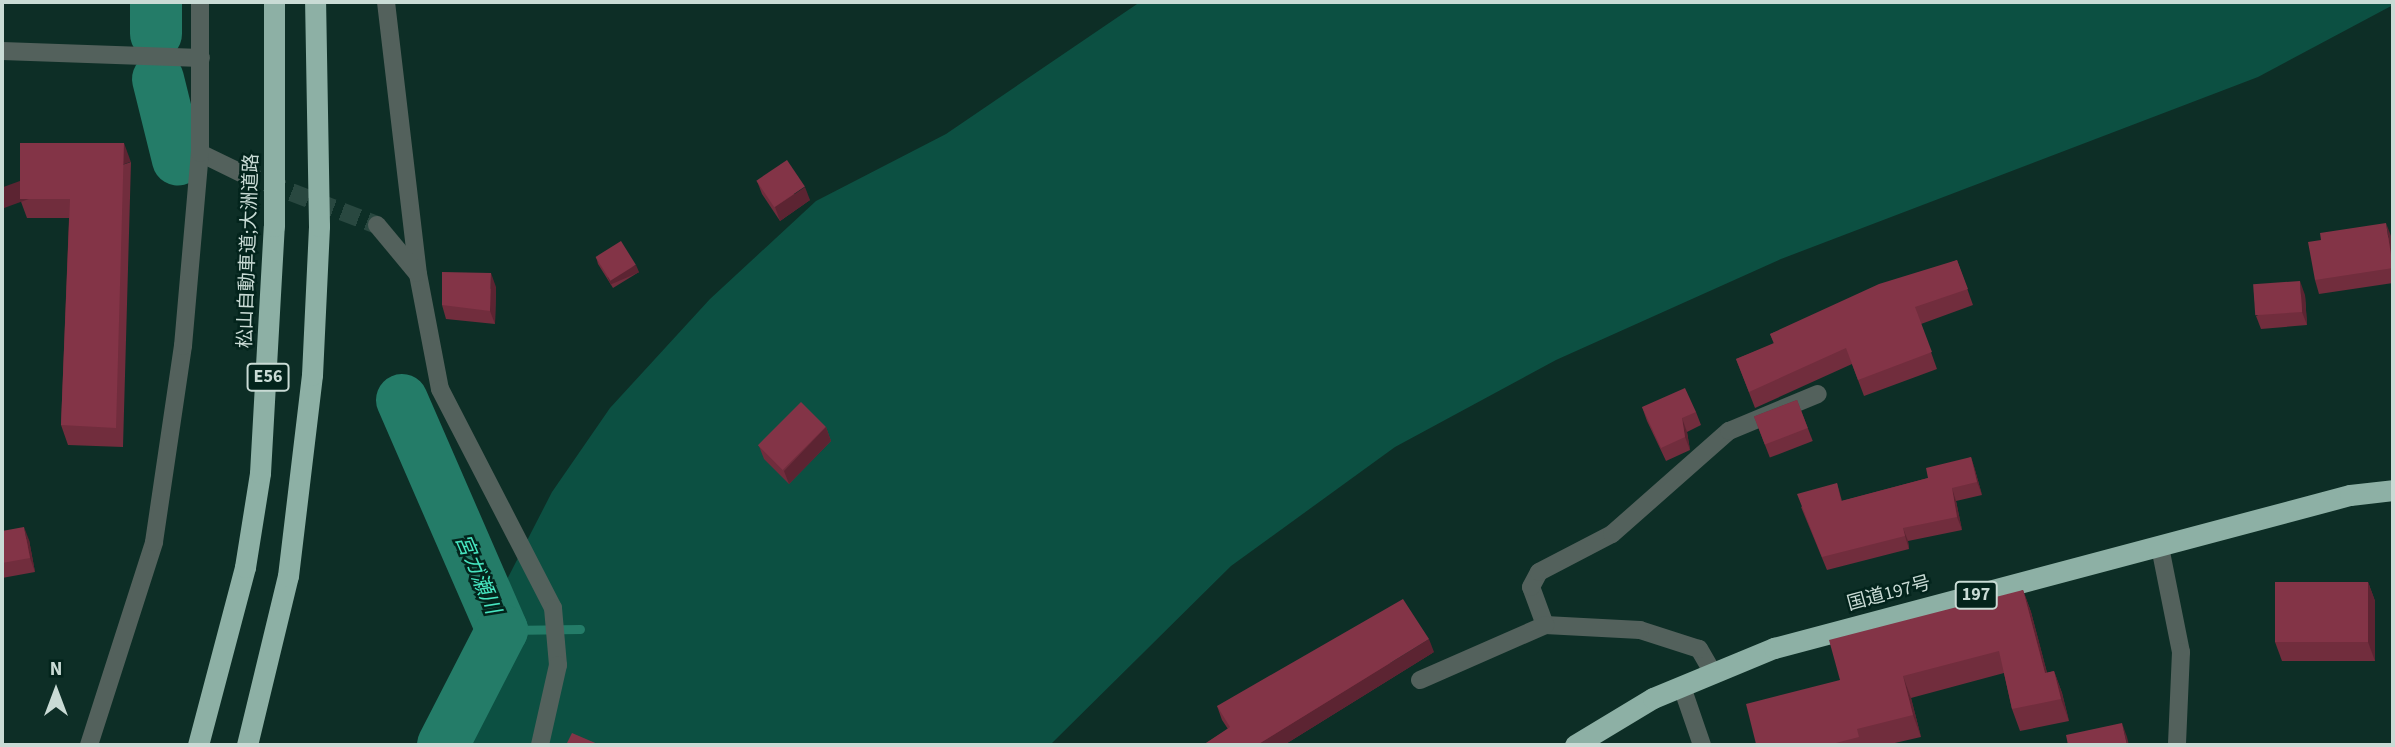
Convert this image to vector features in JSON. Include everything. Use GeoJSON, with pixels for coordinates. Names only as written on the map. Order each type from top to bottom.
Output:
{"type":"FeatureCollection","features":[{"type":"Feature","properties":{"kind":"highway","name":"松山自動車道;大洲道路"},"geometry":{"type":"LineString","coordinates":[[198,743],[245,567],[260,473],[274,226],[274,2]]}},
{"type":"Feature","properties":{"kind":"highway","name":"E56"},"geometry":{"type":"LineString","coordinates":[[247,745],[288,576],[311,388],[319,226],[315,2]]}},
{"type":"Feature","properties":{"kind":"highway","name":"国道197号"},"geometry":{"type":"LineString","coordinates":[[1575,745],[1682,687],[1774,648],[2393,489]]}},
{"type":"Feature","properties":{"kind":"street"},"geometry":{"type":"LineString","coordinates":[[89,745],[154,542],[183,346],[200,153],[200,2]]}},
{"type":"Feature","properties":{"kind":"street"},"geometry":{"type":"LineString","coordinates":[[386,2],[418,274],[440,389],[553,608],[558,665],[540,745]]}},
{"type":"Feature","properties":{"kind":"street"},"geometry":{"type":"LineString","coordinates":[[2,51],[201,58]]}},
{"type":"Feature","properties":{"kind":"street"},"geometry":{"type":"LineString","coordinates":[[200,153],[241,173]]}},
{"type":"Feature","properties":{"kind":"street"},"geometry":{"type":"LineString","coordinates":[[377,225],[418,274]]}},
{"type":"Feature","properties":{"kind":"street"},"geometry":{"type":"LineString","coordinates":[[1545,625],[1531,587],[1539,572],[1612,534],[1730,432],[1818,394]]}},
{"type":"Feature","properties":{"kind":"street"},"geometry":{"type":"LineString","coordinates":[[2160,547],[2181,652],[2178,745]]}},
{"type":"Feature","properties":{"kind":"street"},"geometry":{"type":"LineString","coordinates":[[1420,680],[1545,625],[1640,630],[1699,649],[1713,673]]}},
{"type":"Feature","properties":{"kind":"street"},"geometry":{"type":"LineString","coordinates":[[1682,687],[1702,745]]}},
{"type":"Feature","properties":{"kind":"green space"},"geometry":{"type":"Polygon","coordinates":[[[1140,2],[2393,2],[2393,5],[2258,77],[1781,259],[1556,360],[1395,447],[1231,566],[1050,745],[435,745],[500,593],[552,492],[610,408],[710,299],[816,201],[946,134],[1140,2]]]}},
{"type":"Feature","properties":{"kind":"building"},"geometry":{"type":"Polygon","coordinates":[[[20,143],[124,143],[116,428],[61,425],[70,199],[20,199],[20,143]]]}},
{"type":"Feature","properties":{"kind":"building"},"geometry":{"type":"Polygon","coordinates":[[[787,160],[805,187],[774,207],[756,181],[787,160]]]}},
{"type":"Feature","properties":{"kind":"building"},"geometry":{"type":"Polygon","coordinates":[[[2386,223],[2393,268],[2315,280],[2308,242],[2321,240],[2320,233],[2386,223]]]}},
{"type":"Feature","properties":{"kind":"building"},"geometry":{"type":"Polygon","coordinates":[[[621,241],[636,265],[610,281],[596,257],[621,241]]]}},
{"type":"Feature","properties":{"kind":"building"},"geometry":{"type":"Polygon","coordinates":[[[1957,260],[1968,289],[1915,307],[1932,352],[1858,380],[1846,348],[1749,392],[1736,359],[1774,343],[1770,334],[1879,284],[1957,260]]]}},
{"type":"Feature","properties":{"kind":"building"},"geometry":{"type":"Polygon","coordinates":[[[442,272],[491,273],[490,311],[442,305],[442,272]]]}},
{"type":"Feature","properties":{"kind":"building"},"geometry":{"type":"Polygon","coordinates":[[[2300,281],[2302,312],[2255,315],[2253,284],[2300,281]]]}},
{"type":"Feature","properties":{"kind":"building"},"geometry":{"type":"Polygon","coordinates":[[[1685,388],[1696,412],[1682,418],[1685,437],[1661,448],[1642,407],[1685,388]]]}},
{"type":"Feature","properties":{"kind":"building"},"geometry":{"type":"Polygon","coordinates":[[[1797,400],[1808,428],[1765,444],[1754,416],[1797,400]]]}},
{"type":"Feature","properties":{"kind":"building"},"geometry":{"type":"Polygon","coordinates":[[[801,402],[826,427],[783,470],[758,445],[801,402]]]}},
{"type":"Feature","properties":{"kind":"building"},"geometry":{"type":"Polygon","coordinates":[[[1971,457],[1977,482],[1952,488],[1957,517],[1903,528],[1905,536],[1822,557],[1797,494],[1837,483],[1841,501],[1928,478],[1926,468],[1971,457]]]}},
{"type":"Feature","properties":{"kind":"building"},"geometry":{"type":"Polygon","coordinates":[[[24,527],[30,558],[2,563],[2,531],[24,527]]]}},
{"type":"Feature","properties":{"kind":"building"},"geometry":{"type":"Polygon","coordinates":[[[2275,582],[2368,582],[2368,642],[2275,642],[2275,582]]]}},
{"type":"Feature","properties":{"kind":"building"},"geometry":{"type":"Polygon","coordinates":[[[2023,590],[2045,673],[2054,671],[2061,699],[2012,709],[1999,651],[1903,676],[1913,715],[1857,729],[1859,737],[1828,745],[1752,745],[1756,744],[1746,704],[1840,680],[1829,640],[2023,590]]]}},
{"type":"Feature","properties":{"kind":"building"},"geometry":{"type":"Polygon","coordinates":[[[1403,599],[1429,639],[1257,745],[1203,745],[1230,727],[1217,706],[1403,599]]]}},
{"type":"Feature","properties":{"kind":"building"},"geometry":{"type":"Polygon","coordinates":[[[2122,723],[2127,745],[2068,745],[2066,735],[2122,723]]]}},
{"type":"Feature","properties":{"kind":"building"},"geometry":{"type":"Polygon","coordinates":[[[572,733],[600,745],[566,745],[572,733]]]}},
{"type":"Feature","properties":{"kind":"waterway","name":"宮ガ瀬川"},"geometry":{"type":"LineString","coordinates":[[156,2],[156,34]]}},
{"type":"Feature","properties":{"kind":"waterway","name":"宮ガ瀬川"},"geometry":{"type":"LineString","coordinates":[[158,79],[178,160]]}},
{"type":"Feature","properties":{"kind":"waterway","name":"宮ガ瀬川"},"geometry":{"type":"LineString","coordinates":[[402,400],[502,630],[443,745]]}},
{"type":"Feature","properties":{"kind":"waterway"},"geometry":{"type":"LineString","coordinates":[[502,630],[580,629]]}},
{"type":"Feature","properties":{"kind":"tunnel"},"geometry":{"type":"LineString","coordinates":[[241,173],[377,225]]}}]}
